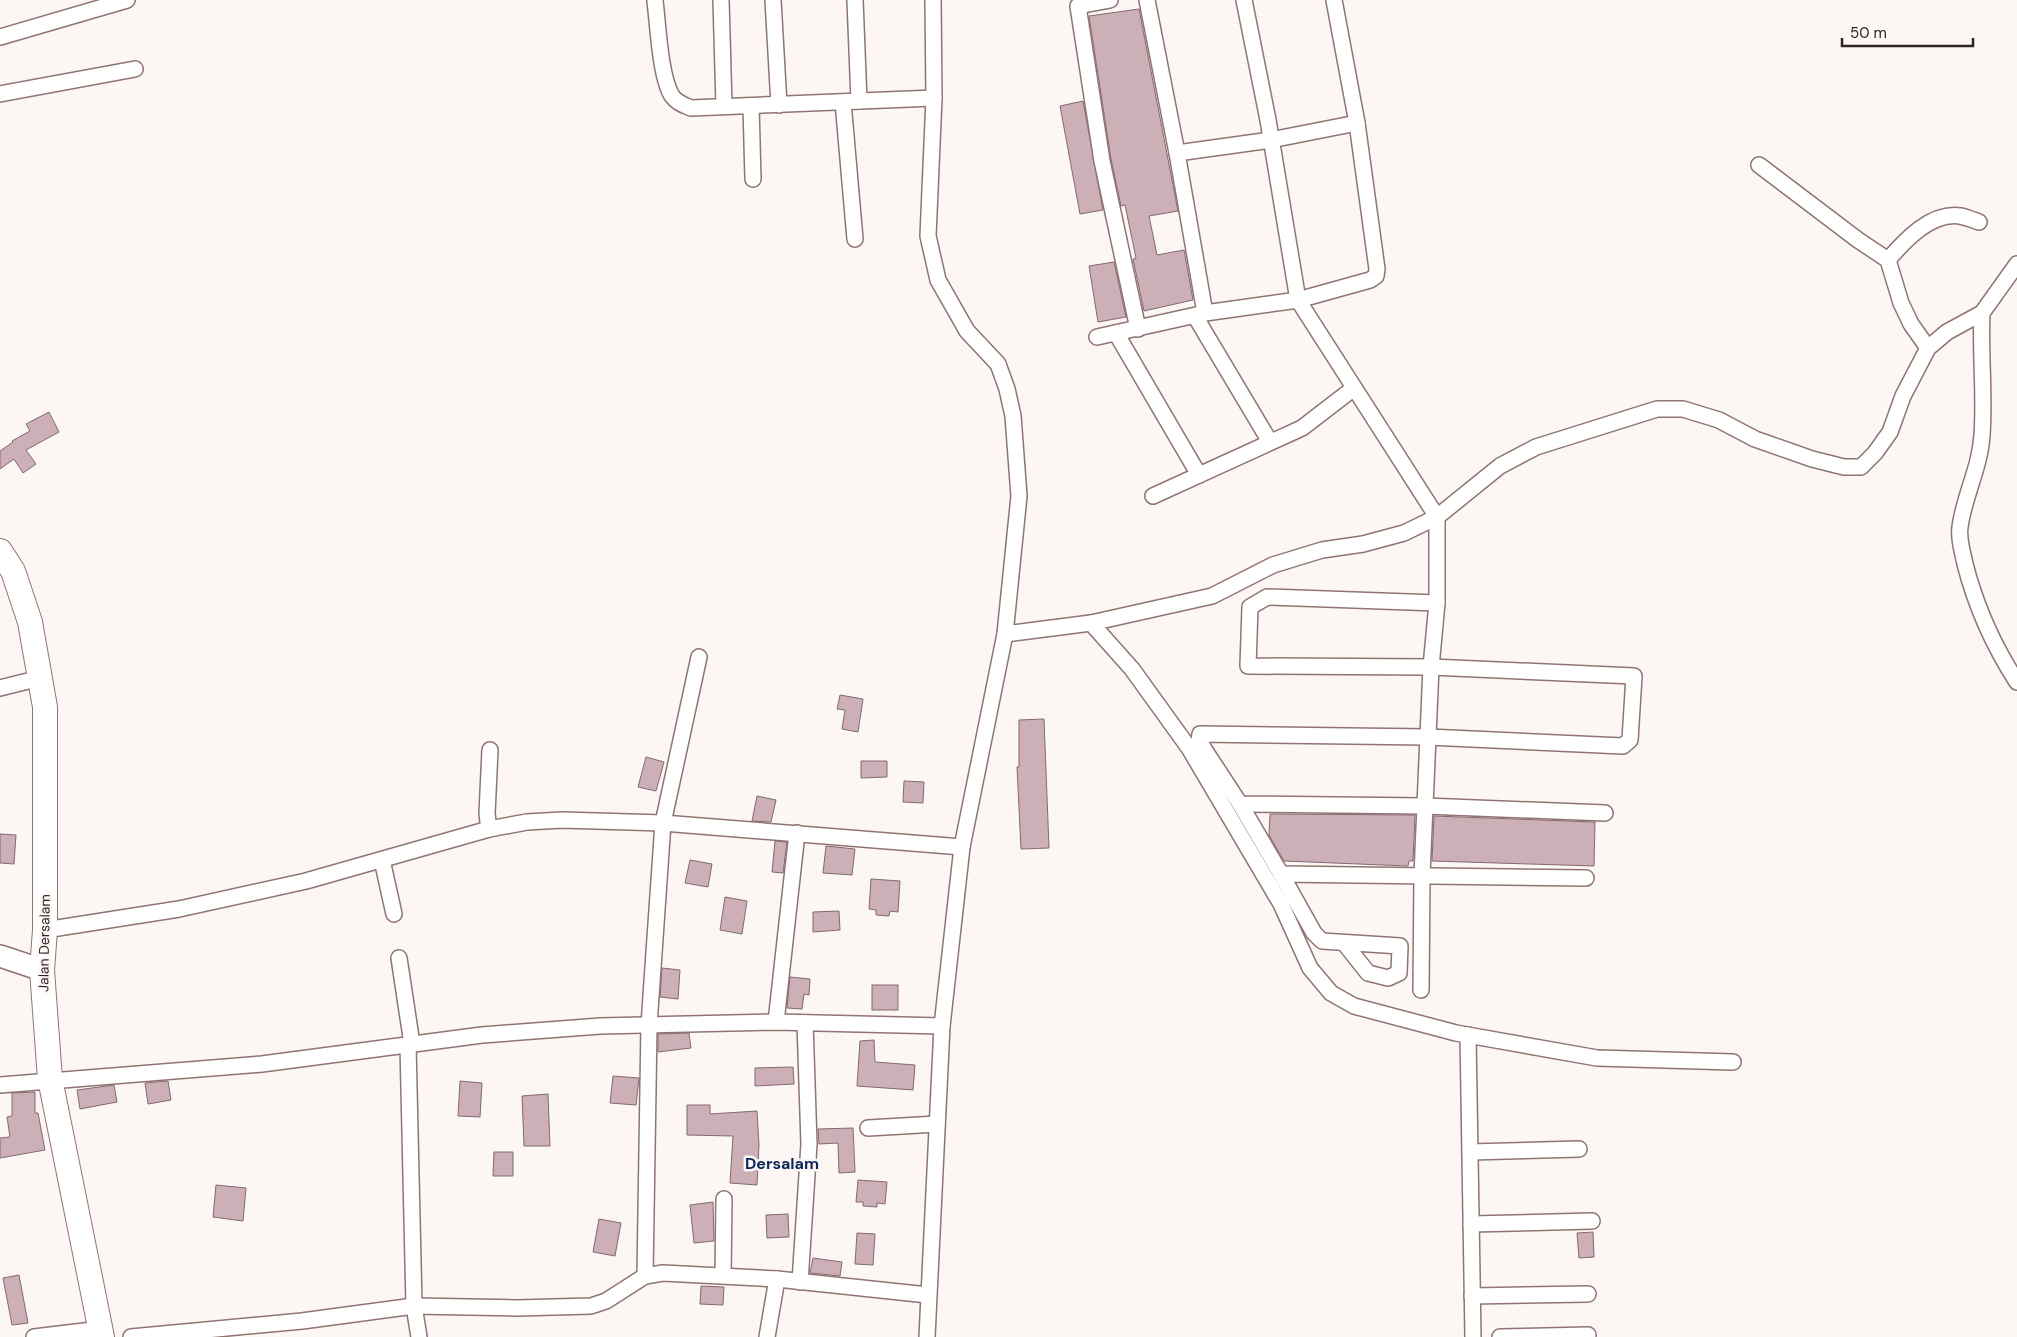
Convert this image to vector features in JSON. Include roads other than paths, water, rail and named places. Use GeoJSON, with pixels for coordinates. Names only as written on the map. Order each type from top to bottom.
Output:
{"type":"FeatureCollection","features":[{"type":"Feature","properties":{"kind":"main road","name":"Jalan Dersalam"},"geometry":{"type":"LineString","coordinates":[[0,552],[14,571],[30,622],[45,707],[45,930],[42,970],[50,1079],[101,1333]]}},
{"type":"Feature","properties":{"kind":"street"},"geometry":{"type":"LineString","coordinates":[[0,37],[98,4],[127,0]]}},
{"type":"Feature","properties":{"kind":"street"},"geometry":{"type":"LineString","coordinates":[[721,0],[724,106]]}},
{"type":"Feature","properties":{"kind":"street"},"geometry":{"type":"LineString","coordinates":[[773,0],[779,105]]}},
{"type":"Feature","properties":{"kind":"street"},"geometry":{"type":"LineString","coordinates":[[855,0],[860,102]]}},
{"type":"Feature","properties":{"kind":"street"},"geometry":{"type":"LineString","coordinates":[[927,1337],[942,1026],[962,847],[1005,634],[1019,496],[1013,416],[1007,389],[998,364],[967,331],[938,280],[928,236],[934,98],[933,0]]}},
{"type":"Feature","properties":{"kind":"street"},"geometry":{"type":"LineString","coordinates":[[1110,0],[1078,6],[1102,161],[1138,329]]}},
{"type":"Feature","properties":{"kind":"street"},"geometry":{"type":"LineString","coordinates":[[1147,0],[1177,153],[1200,315],[1270,442]]}},
{"type":"Feature","properties":{"kind":"street"},"geometry":{"type":"LineString","coordinates":[[1244,0],[1271,140],[1298,300],[1437,518],[1437,603],[1431,667],[1422,875],[1421,990]]}},
{"type":"Feature","properties":{"kind":"street"},"geometry":{"type":"LineString","coordinates":[[1097,337],[1200,315],[1298,300],[1370,280],[1376,276],[1377,269],[1357,123],[1334,0]]}},
{"type":"Feature","properties":{"kind":"street"},"geometry":{"type":"LineString","coordinates":[[655,1],[664,71],[671,95],[679,104],[691,108],[934,98]]}},
{"type":"Feature","properties":{"kind":"street"},"geometry":{"type":"LineString","coordinates":[[0,94],[135,68]]}},
{"type":"Feature","properties":{"kind":"street"},"geometry":{"type":"LineString","coordinates":[[843,102],[854,239]]}},
{"type":"Feature","properties":{"kind":"street"},"geometry":{"type":"LineString","coordinates":[[751,106],[753,179]]}},
{"type":"Feature","properties":{"kind":"street"},"geometry":{"type":"LineString","coordinates":[[1177,153],[1271,140],[1357,123]]}},
{"type":"Feature","properties":{"kind":"street"},"geometry":{"type":"LineString","coordinates":[[1759,165],[1858,240],[1888,260],[1901,303],[1911,324],[1928,348]]}},
{"type":"Feature","properties":{"kind":"street"},"geometry":{"type":"LineString","coordinates":[[1888,260],[1920,228],[1940,218],[1959,216],[1979,222]]}},
{"type":"Feature","properties":{"kind":"street"},"geometry":{"type":"LineString","coordinates":[[1005,634],[1091,623],[1212,596],[1273,565],[1322,550],[1364,544],[1404,533],[1437,518],[1500,466],[1536,447],[1657,409],[1683,409],[1718,420],[1755,439],[1812,459],[1844,467],[1862,467],[1876,453],[1890,432],[1903,396],[1928,348],[1947,332],[1982,313],[2017,264]]}},
{"type":"Feature","properties":{"kind":"street"},"geometry":{"type":"LineString","coordinates":[[1982,313],[1980,355],[1982,436],[1979,461],[1959,530],[1973,595],[1986,627],[2017,682]]}},
{"type":"Feature","properties":{"kind":"street"},"geometry":{"type":"LineString","coordinates":[[1116,334],[1199,475]]}},
{"type":"Feature","properties":{"kind":"street"},"geometry":{"type":"LineString","coordinates":[[1153,496],[1302,428],[1354,388]]}},
{"type":"Feature","properties":{"kind":"street"},"geometry":{"type":"LineString","coordinates":[[1345,944],[1322,941],[1314,934],[1240,804],[1204,749],[1199,740],[1200,734],[1428,737],[1623,746],[1630,740],[1634,676],[1431,667],[1248,666],[1250,608],[1267,597],[1437,603]]}},
{"type":"Feature","properties":{"kind":"street"},"geometry":{"type":"LineString","coordinates":[[1091,623],[1132,669],[1189,748],[1281,904],[1310,968],[1331,993],[1354,1006],[1468,1035],[1597,1058],[1733,1062]]}},
{"type":"Feature","properties":{"kind":"street"},"geometry":{"type":"LineString","coordinates":[[645,1276],[649,1025],[663,823],[699,657]]}},
{"type":"Feature","properties":{"kind":"street"},"geometry":{"type":"LineString","coordinates":[[0,688],[40,678]]}},
{"type":"Feature","properties":{"kind":"street"},"geometry":{"type":"LineString","coordinates":[[489,829],[487,814],[490,750]]}},
{"type":"Feature","properties":{"kind":"street"},"geometry":{"type":"LineString","coordinates":[[1240,804],[1425,806],[1605,813]]}},
{"type":"Feature","properties":{"kind":"street"},"geometry":{"type":"LineString","coordinates":[[45,930],[178,909],[306,882],[489,829],[527,822],[562,820],[663,823],[962,847]]}},
{"type":"Feature","properties":{"kind":"street"},"geometry":{"type":"LineString","coordinates":[[776,1022],[797,833]]}},
{"type":"Feature","properties":{"kind":"street"},"geometry":{"type":"LineString","coordinates":[[382,860],[394,914]]}},
{"type":"Feature","properties":{"kind":"street"},"geometry":{"type":"LineString","coordinates":[[1281,874],[1586,878]]}},
{"type":"Feature","properties":{"kind":"street"},"geometry":{"type":"LineString","coordinates":[[0,956],[42,970]]}},
{"type":"Feature","properties":{"kind":"street"},"geometry":{"type":"LineString","coordinates":[[399,958],[410,1045],[414,1306],[419,1337]]}},
{"type":"Feature","properties":{"kind":"street"},"geometry":{"type":"LineString","coordinates":[[0,1084],[262,1064],[482,1035],[649,1025],[776,1022],[942,1026]]}},
{"type":"Feature","properties":{"kind":"street"},"geometry":{"type":"LineString","coordinates":[[800,1282],[809,1144],[805,1023]]}},
{"type":"Feature","properties":{"kind":"street"},"geometry":{"type":"LineString","coordinates":[[1468,1035],[1473,1337]]}},
{"type":"Feature","properties":{"kind":"street"},"geometry":{"type":"LineString","coordinates":[[868,1128],[937,1124]]}},
{"type":"Feature","properties":{"kind":"street"},"geometry":{"type":"LineString","coordinates":[[1470,1152],[1578,1149]]}},
{"type":"Feature","properties":{"kind":"street"},"geometry":{"type":"LineString","coordinates":[[723,1276],[724,1199]]}},
{"type":"Feature","properties":{"kind":"street"},"geometry":{"type":"LineString","coordinates":[[1471,1224],[1592,1221]]}},
{"type":"Feature","properties":{"kind":"street"},"geometry":{"type":"LineString","coordinates":[[130,1337],[302,1321],[414,1306],[591,1306],[606,1301],[645,1276],[663,1273],[777,1280],[928,1295]]}},
{"type":"Feature","properties":{"kind":"street"},"geometry":{"type":"LineString","coordinates":[[767,1337],[777,1280]]}},
{"type":"Feature","properties":{"kind":"street"},"geometry":{"type":"LineString","coordinates":[[1472,1296],[1588,1294]]}},
{"type":"Feature","properties":{"kind":"street"},"geometry":{"type":"LineString","coordinates":[[34,1337],[101,1333]]}},
{"type":"Feature","properties":{"kind":"street"},"geometry":{"type":"LineString","coordinates":[[1500,1337],[1588,1335]]}},
{"type":"Feature","properties":{"kind":"district","name":"Dersalam"},"geometry":{"type":"Point","coordinates":[782,1163]}}]}
